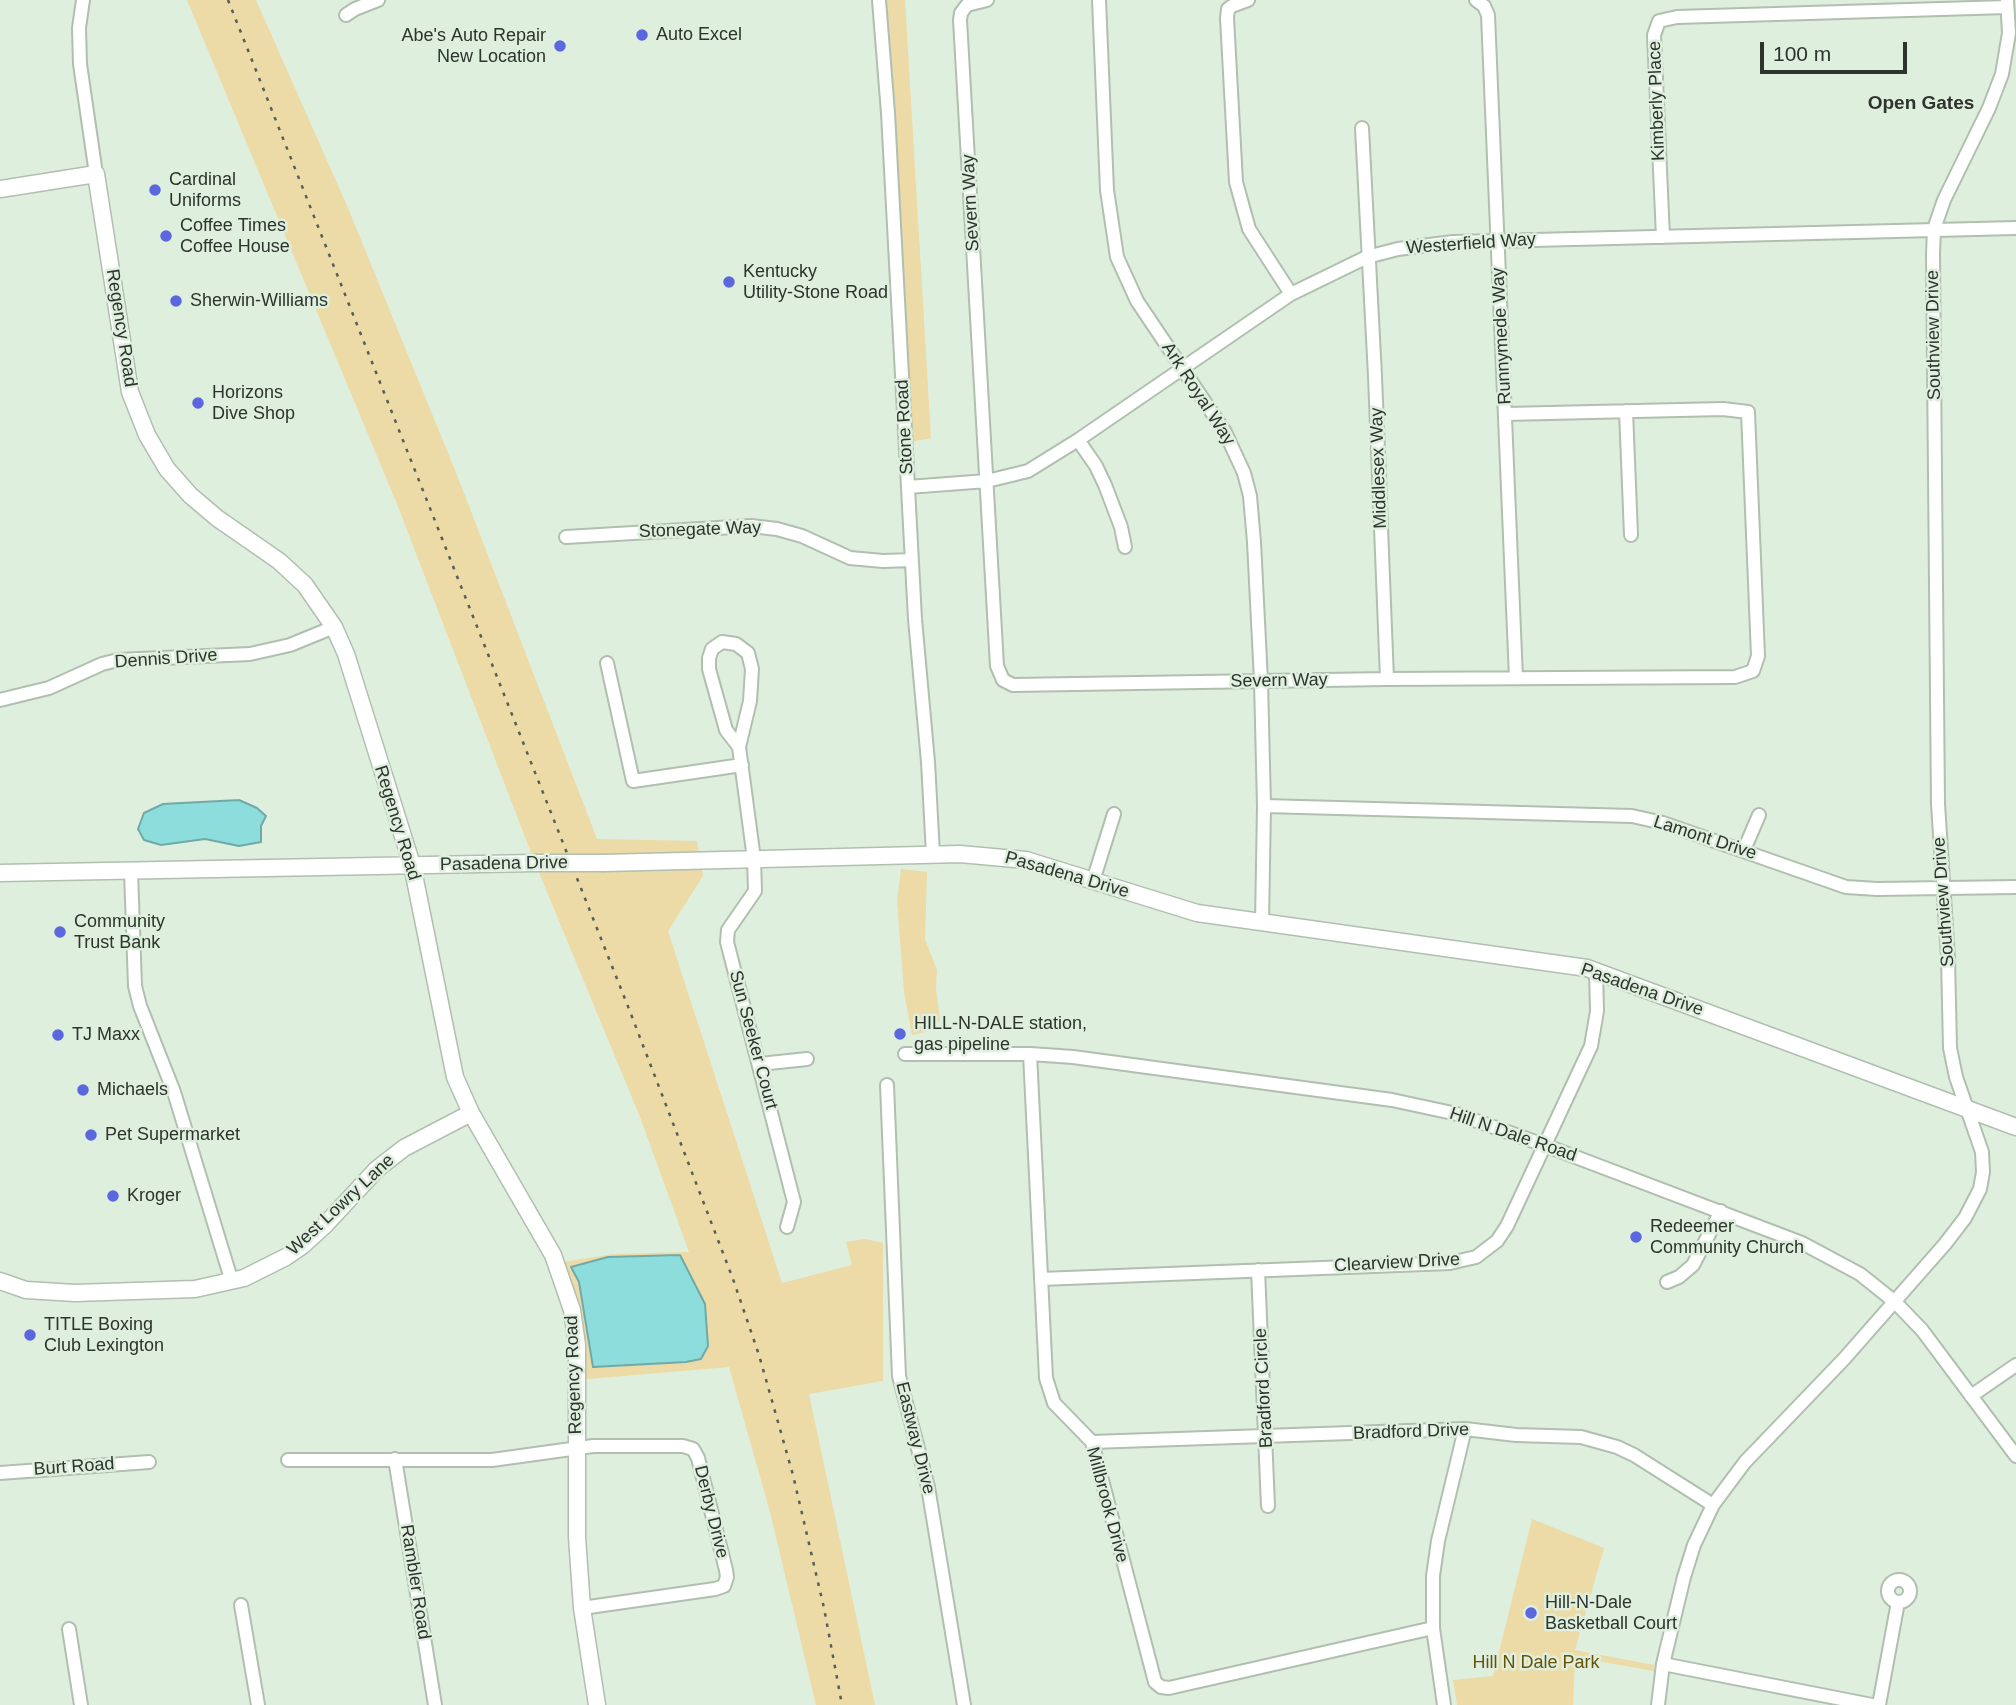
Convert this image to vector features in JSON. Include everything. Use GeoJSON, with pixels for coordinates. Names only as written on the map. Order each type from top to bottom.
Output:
{"type":"FeatureCollection","features":[{"type":"Feature","properties":{"kind":"street","name":"Regency Road"},"geometry":{"type":"LineString","coordinates":[[83,0],[79,28],[80,64],[130,392],[147,435],[167,469],[190,495],[217,518],[289,569],[313,595],[334,626],[351,667],[412,865],[455,1077],[471,1113],[549,1247],[563,1279],[575,1328],[577,1538],[582,1608],[597,1705]]}},
{"type":"Feature","properties":{"kind":"street"},"geometry":{"type":"LineString","coordinates":[[346,15],[378,0]]}},
{"type":"Feature","properties":{"kind":"street","name":"Stone Road"},"geometry":{"type":"LineString","coordinates":[[879,0],[888,113],[912,560],[933,854]]}},
{"type":"Feature","properties":{"kind":"street","name":"Severn Way"},"geometry":{"type":"LineString","coordinates":[[987,0],[967,5],[960,20],[997,666],[1003,680],[1013,685],[1735,677],[1748,674],[1756,665],[1758,656],[1748,412],[1723,409],[1506,414]]}},
{"type":"Feature","properties":{"kind":"street","name":"Ark Royal Way"},"geometry":{"type":"LineString","coordinates":[[1099,0],[1107,190],[1116,257],[1137,301],[1225,432],[1244,473],[1253,519],[1264,806],[1262,923]]}},
{"type":"Feature","properties":{"kind":"street"},"geometry":{"type":"LineString","coordinates":[[1248,0],[1228,9],[1227,18],[1236,182],[1249,229],[1291,294]]}},
{"type":"Feature","properties":{"kind":"street","name":"Runnymede Way"},"geometry":{"type":"LineString","coordinates":[[1476,0],[1484,6],[1488,15],[1516,678]]}},
{"type":"Feature","properties":{"kind":"street","name":"Southview Drive"},"geometry":{"type":"LineString","coordinates":[[1658,1705],[1663,1664],[1694,1545],[1713,1505],[1745,1462],[1895,1302],[1965,1218],[1980,1189],[1982,1152],[1956,1077],[1950,1048],[1948,958],[1942,888],[1938,804],[1934,229],[1944,200],[1999,83],[2006,58],[2007,4]]}},
{"type":"Feature","properties":{"kind":"street","name":"Kimberly Place"},"geometry":{"type":"LineString","coordinates":[[1662,237],[1654,35],[1659,21],[1677,16],[2007,4]]}},
{"type":"Feature","properties":{"kind":"street","name":"Middlesex Way"},"geometry":{"type":"LineString","coordinates":[[1362,128],[1387,679]]}},
{"type":"Feature","properties":{"kind":"street"},"geometry":{"type":"LineString","coordinates":[[0,189],[96,174]]}},
{"type":"Feature","properties":{"kind":"street","name":"Westerfield Way"},"geometry":{"type":"LineString","coordinates":[[908,486],[987,481],[1028,471],[1079,440],[1291,294],[1367,257],[1422,244],[2016,228]]}},
{"type":"Feature","properties":{"kind":"street"},"geometry":{"type":"LineString","coordinates":[[1626,411],[1631,535]]}},
{"type":"Feature","properties":{"kind":"street"},"geometry":{"type":"LineString","coordinates":[[1079,440],[1096,466],[1113,504],[1125,547]]}},
{"type":"Feature","properties":{"kind":"street","name":"Stonegate Way"},"geometry":{"type":"LineString","coordinates":[[566,537],[764,527],[802,536],[850,558],[912,560]]}},
{"type":"Feature","properties":{"kind":"street","name":"Dennis Drive"},"geometry":{"type":"LineString","coordinates":[[0,700],[48,688],[102,664],[118,660],[250,654],[290,645],[334,626]]}},
{"type":"Feature","properties":{"kind":"street"},"geometry":{"type":"LineString","coordinates":[[722,642],[736,644],[748,653],[752,669],[750,701],[739,747],[726,730],[709,669],[712,649],[722,642]]}},
{"type":"Feature","properties":{"kind":"street"},"geometry":{"type":"LineString","coordinates":[[607,663],[633,781],[742,765]]}},
{"type":"Feature","properties":{"kind":"street","name":"Sun Seeker Court"},"geometry":{"type":"LineString","coordinates":[[739,747],[754,859],[755,891],[728,930],[727,942],[794,1202],[787,1227]]}},
{"type":"Feature","properties":{"kind":"street","name":"Lamont Drive"},"geometry":{"type":"LineString","coordinates":[[1264,806],[1632,816],[1663,822],[1846,887],[2016,887]]}},
{"type":"Feature","properties":{"kind":"street"},"geometry":{"type":"LineString","coordinates":[[1093,881],[1114,814]]}},
{"type":"Feature","properties":{"kind":"street"},"geometry":{"type":"LineString","coordinates":[[1744,850],[1759,815]]}},
{"type":"Feature","properties":{"kind":"street","name":"Pasadena Drive"},"geometry":{"type":"LineString","coordinates":[[0,873],[604,863],[933,854],[1012,857],[1060,869],[1197,913],[1596,970],[2016,1127]]}},
{"type":"Feature","properties":{"kind":"street"},"geometry":{"type":"LineString","coordinates":[[131,871],[135,986],[140,1006],[174,1092],[232,1282]]}},
{"type":"Feature","properties":{"kind":"street","name":"Clearview Drive"},"geometry":{"type":"LineString","coordinates":[[1041,1279],[1450,1263],[1476,1257],[1497,1241],[1507,1226],[1591,1046],[1598,1004],[1596,970]]}},
{"type":"Feature","properties":{"kind":"street","name":"Hill N Dale Road"},"geometry":{"type":"LineString","coordinates":[[905,1054],[1030,1054],[1107,1061],[1411,1103],[1457,1114],[1545,1145],[1802,1242],[1860,1273],[1895,1302],[1922,1330],[2016,1456]]}},
{"type":"Feature","properties":{"kind":"street","name":"Millbrook Drive"},"geometry":{"type":"LineString","coordinates":[[1030,1054],[1044,1358],[1050,1392],[1064,1415],[1092,1443],[1152,1676],[1161,1687],[1169,1688],[1433,1628]]}},
{"type":"Feature","properties":{"kind":"street"},"geometry":{"type":"LineString","coordinates":[[760,1064],[807,1059]]}},
{"type":"Feature","properties":{"kind":"street","name":"Eastway Drive"},"geometry":{"type":"LineString","coordinates":[[887,1085],[897,1274],[899,1376],[928,1487],[964,1705]]}},
{"type":"Feature","properties":{"kind":"street","name":"West Lowry Lane"},"geometry":{"type":"LineString","coordinates":[[0,1281],[26,1290],[75,1293],[195,1289],[232,1282],[269,1266],[294,1251],[325,1225],[376,1169],[404,1148],[471,1113]]}},
{"type":"Feature","properties":{"kind":"street"},"geometry":{"type":"LineString","coordinates":[[1667,1282],[1679,1277],[1693,1265],[1721,1211]]}},
{"type":"Feature","properties":{"kind":"street","name":"Bradford Circle"},"geometry":{"type":"LineString","coordinates":[[1258,1270],[1268,1506]]}},
{"type":"Feature","properties":{"kind":"street"},"geometry":{"type":"LineString","coordinates":[[1971,1396],[2016,1365]]}},
{"type":"Feature","properties":{"kind":"street"},"geometry":{"type":"LineString","coordinates":[[1444,1705],[1433,1628],[1433,1584],[1436,1554],[1465,1429]]}},
{"type":"Feature","properties":{"kind":"street","name":"Bradford Drive"},"geometry":{"type":"LineString","coordinates":[[1092,1443],[1465,1429],[1516,1435],[1581,1437],[1600,1441],[1634,1455],[1713,1505]]}},
{"type":"Feature","properties":{"kind":"street","name":"Derby Drive"},"geometry":{"type":"LineString","coordinates":[[288,1460],[492,1460],[577,1447],[683,1446],[693,1449],[698,1458],[727,1577],[724,1586],[582,1608]]}},
{"type":"Feature","properties":{"kind":"street","name":"Rambler Road"},"geometry":{"type":"LineString","coordinates":[[395,1459],[435,1705]]}},
{"type":"Feature","properties":{"kind":"street","name":"Burt Road"},"geometry":{"type":"LineString","coordinates":[[0,1473],[149,1462]]}},
{"type":"Feature","properties":{"kind":"street"},"geometry":{"type":"LineString","coordinates":[[1880,1705],[1898,1602]]}},
{"type":"Feature","properties":{"kind":"street"},"geometry":{"type":"LineString","coordinates":[[241,1605],[258,1705]]}},
{"type":"Feature","properties":{"kind":"street"},"geometry":{"type":"LineString","coordinates":[[69,1629],[81,1705]]}},
{"type":"Feature","properties":{"kind":"street"},"geometry":{"type":"LineString","coordinates":[[1663,1664],[1872,1705]]}},
{"type":"Feature","properties":{"kind":"green space"},"geometry":{"type":"Polygon","coordinates":[[[187,0],[256,0],[348,208],[457,475],[597,839],[697,841],[703,876],[668,931],[782,1283],[852,1265],[846,1242],[865,1239],[883,1243],[883,1381],[809,1394],[875,1705],[816,1705],[770,1512],[729,1367],[576,1380],[557,1263],[613,1254],[689,1252],[640,1117],[535,863],[397,504],[187,0]]]}},
{"type":"Feature","properties":{"kind":"green space"},"geometry":{"type":"Polygon","coordinates":[[[878,0],[905,0],[931,438],[905,443],[878,0]]]}},
{"type":"Feature","properties":{"kind":"green space"},"geometry":{"type":"Polygon","coordinates":[[[901,869],[927,872],[925,939],[937,970],[936,989],[940,1019],[934,1030],[912,1035],[904,992],[897,901],[901,869]]]}},
{"type":"Feature","properties":{"kind":"green space","name":"Hill N Dale Park"},"geometry":{"type":"Polygon","coordinates":[[[1532,1519],[1604,1548],[1575,1650],[1654,1665],[1654,1671],[1575,1657],[1573,1705],[1457,1705],[1453,1680],[1493,1676],[1532,1519]]]}},
{"type":"Feature","properties":{"kind":"water"},"geometry":{"type":"Polygon","coordinates":[[[239,800],[257,808],[266,816],[261,826],[261,842],[239,846],[205,839],[161,845],[144,840],[138,829],[144,813],[163,804],[239,800]]]}},
{"type":"Feature","properties":{"kind":"water"},"geometry":{"type":"Polygon","coordinates":[[[680,1255],[705,1304],[708,1346],[701,1359],[593,1367],[579,1282],[571,1267],[608,1257],[680,1255]]]}},
{"type":"Feature","properties":{"kind":"railway"},"geometry":{"type":"LineString","coordinates":[[228,0],[629,1009],[733,1279],[759,1355],[793,1475],[824,1608],[842,1705]]}},
{"type":"Feature","properties":{"kind":"place","name":"Auto Excel"},"geometry":{"type":"Point","coordinates":[642,35]}},
{"type":"Feature","properties":{"kind":"place","name":"Abe's Auto Repair New Location"},"geometry":{"type":"Point","coordinates":[560,46]}},
{"type":"Feature","properties":{"kind":"place","name":"Cardinal Uniforms"},"geometry":{"type":"Point","coordinates":[155,190]}},
{"type":"Feature","properties":{"kind":"place","name":"Coffee Times Coffee House"},"geometry":{"type":"Point","coordinates":[166,236]}},
{"type":"Feature","properties":{"kind":"place","name":"Kentucky Utility-Stone Road"},"geometry":{"type":"Point","coordinates":[729,282]}},
{"type":"Feature","properties":{"kind":"place","name":"Sherwin-Williams"},"geometry":{"type":"Point","coordinates":[176,301]}},
{"type":"Feature","properties":{"kind":"place","name":"Horizons Dive Shop"},"geometry":{"type":"Point","coordinates":[198,403]}},
{"type":"Feature","properties":{"kind":"place","name":"Community Trust Bank"},"geometry":{"type":"Point","coordinates":[60,932]}},
{"type":"Feature","properties":{"kind":"place","name":"HILL-N-DALE station, gas pipeline"},"geometry":{"type":"Point","coordinates":[900,1034]}},
{"type":"Feature","properties":{"kind":"place","name":"TJ Maxx"},"geometry":{"type":"Point","coordinates":[58,1035]}},
{"type":"Feature","properties":{"kind":"place","name":"Michaels"},"geometry":{"type":"Point","coordinates":[83,1090]}},
{"type":"Feature","properties":{"kind":"place","name":"Pet Supermarket"},"geometry":{"type":"Point","coordinates":[91,1135]}},
{"type":"Feature","properties":{"kind":"place","name":"Kroger"},"geometry":{"type":"Point","coordinates":[113,1196]}},
{"type":"Feature","properties":{"kind":"place","name":"Redeemer Community Church"},"geometry":{"type":"Point","coordinates":[1636,1237]}},
{"type":"Feature","properties":{"kind":"place","name":"TITLE Boxing Club Lexington"},"geometry":{"type":"Point","coordinates":[30,1335]}},
{"type":"Feature","properties":{"kind":"place","name":"Hill-N-Dale Basketball Court"},"geometry":{"type":"Point","coordinates":[1531,1613]}},
{"type":"Feature","properties":{"kind":"district","name":"Open Gates"},"geometry":{"type":"Point","coordinates":[1921,104]}}]}
